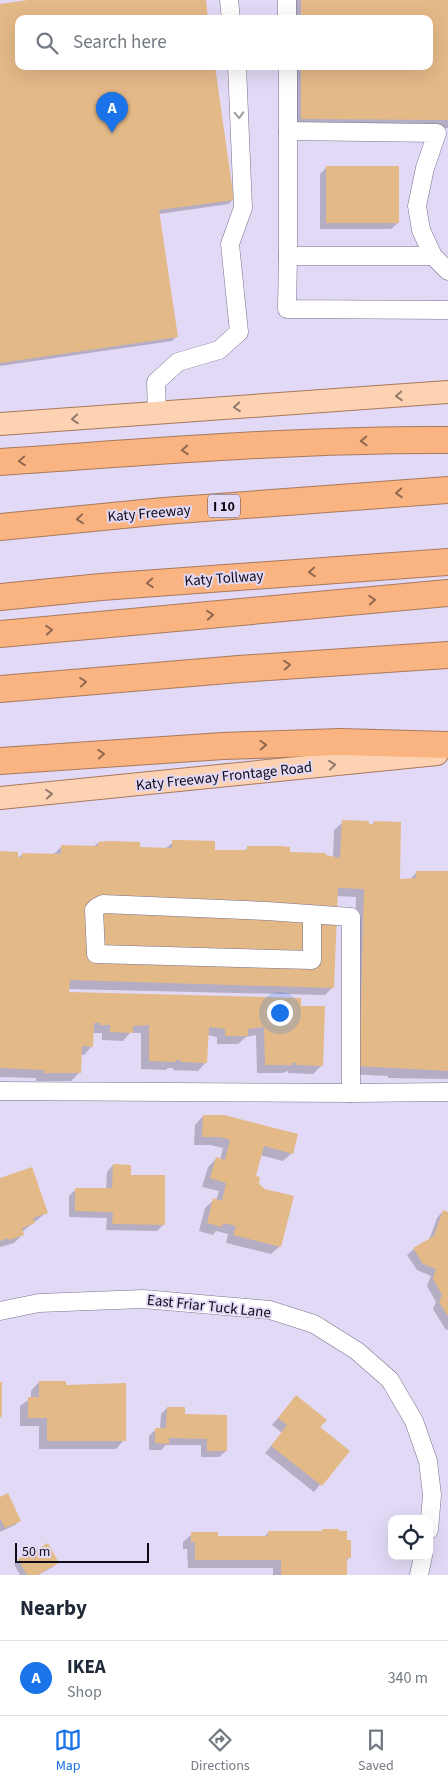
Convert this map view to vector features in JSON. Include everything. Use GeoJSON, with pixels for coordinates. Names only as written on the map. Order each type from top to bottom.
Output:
{"type":"FeatureCollection","features":[{"type":"Feature","properties":{"kind":"highway"},"geometry":{"type":"LineString","coordinates":[[0,462],[262,445],[404,439],[448,440]]}},
{"type":"Feature","properties":{"kind":"highway","name":"Katy Freeway"},"geometry":{"type":"LineString","coordinates":[[0,527],[164,511],[448,490]]}},
{"type":"Feature","properties":{"kind":"highway","name":"Katy Tollway"},"geometry":{"type":"LineString","coordinates":[[0,597],[101,587],[448,562]]}},
{"type":"Feature","properties":{"kind":"highway"},"geometry":{"type":"LineString","coordinates":[[0,634],[448,593]]}},
{"type":"Feature","properties":{"kind":"highway"},"geometry":{"type":"LineString","coordinates":[[0,689],[229,670],[448,655]]}},
{"type":"Feature","properties":{"kind":"highway"},"geometry":{"type":"LineString","coordinates":[[0,762],[232,746],[340,742],[448,745]]}},
{"type":"Feature","properties":{"kind":"main road"},"geometry":{"type":"LineString","coordinates":[[0,424],[448,392]]}},
{"type":"Feature","properties":{"kind":"main road","name":"Katy Freeway Frontage Road"},"geometry":{"type":"LineString","coordinates":[[0,798],[448,753]]}},
{"type":"Feature","properties":{"kind":"street"},"geometry":{"type":"LineString","coordinates":[[228,0],[230,15]]}},
{"type":"Feature","properties":{"kind":"street"},"geometry":{"type":"LineString","coordinates":[[287,0],[288,15]]}},
{"type":"Feature","properties":{"kind":"street"},"geometry":{"type":"LineString","coordinates":[[156,413],[156,382],[178,362],[219,350],[238,332],[230,244],[243,208],[237,70]]}},
{"type":"Feature","properties":{"kind":"street"},"geometry":{"type":"LineString","coordinates":[[288,70],[287,308],[448,310]]}},
{"type":"Feature","properties":{"kind":"street"},"geometry":{"type":"LineString","coordinates":[[288,131],[444,134],[425,168],[417,206],[421,230],[433,256],[448,271]]}},
{"type":"Feature","properties":{"kind":"street"},"geometry":{"type":"LineString","coordinates":[[288,256],[433,256]]}},
{"type":"Feature","properties":{"kind":"street"},"geometry":{"type":"LineString","coordinates":[[312,914],[312,960],[96,954],[94,910],[103,904],[312,914],[351,917],[351,1093]]}},
{"type":"Feature","properties":{"kind":"street"},"geometry":{"type":"LineString","coordinates":[[0,1091],[448,1092]]}},
{"type":"Feature","properties":{"kind":"street","name":"East Friar Tuck Lane"},"geometry":{"type":"LineString","coordinates":[[0,1311],[38,1303],[143,1299],[270,1310],[314,1324],[356,1351],[390,1380],[414,1421],[428,1461],[432,1495],[430,1515]]}},
{"type":"Feature","properties":{"kind":"street"},"geometry":{"type":"LineString","coordinates":[[419,1575],[422,1560]]}},
{"type":"Feature","properties":{"kind":"building"},"geometry":{"type":"Polygon","coordinates":[[[28,0],[206,0],[208,15],[15,15],[15,70],[216,70],[234,200],[159,210],[178,337],[0,363],[0,4],[28,0]]]}},
{"type":"Feature","properties":{"kind":"building"},"geometry":{"type":"Polygon","coordinates":[[[301,0],[448,0],[448,120],[301,119],[301,70],[433,70],[433,15],[301,15],[301,0]]]}},
{"type":"Feature","properties":{"kind":"building"},"geometry":{"type":"Polygon","coordinates":[[[326,166],[399,166],[399,223],[326,223],[326,166]]]}},
{"type":"Feature","properties":{"kind":"building"},"geometry":{"type":"Polygon","coordinates":[[[342,820],[369,821],[369,824],[374,824],[374,821],[401,822],[400,879],[416,878],[416,871],[448,871],[448,1071],[356,1066],[357,1040],[360,1040],[364,889],[338,888],[334,988],[70,980],[69,992],[301,998],[301,1006],[325,1006],[323,1066],[296,1065],[296,1063],[292,1063],[292,1065],[265,1065],[264,1027],[248,1029],[248,1036],[225,1036],[225,1029],[209,1027],[207,1063],[181,1062],[181,1060],[176,1060],[176,1062],[149,1061],[149,1025],[133,1026],[133,1033],[110,1032],[110,1025],[94,1023],[93,1047],[82,1046],[81,1073],[44,1073],[44,1070],[0,1068],[0,851],[18,852],[18,857],[22,857],[22,853],[61,854],[61,845],[98,846],[98,842],[107,841],[140,842],[140,847],[172,848],[172,840],[181,840],[215,841],[215,850],[247,850],[247,846],[281,846],[290,847],[290,852],[326,853],[326,855],[340,858],[342,820]]]}},
{"type":"Feature","properties":{"kind":"building"},"geometry":{"type":"Polygon","coordinates":[[[203,1115],[224,1115],[298,1134],[293,1154],[264,1146],[256,1176],[260,1177],[259,1184],[265,1189],[294,1196],[281,1247],[233,1235],[236,1226],[223,1223],[222,1227],[207,1223],[213,1198],[222,1201],[226,1183],[210,1178],[216,1157],[225,1160],[230,1140],[220,1137],[202,1137],[203,1115]]]}},
{"type":"Feature","properties":{"kind":"building"},"geometry":{"type":"Polygon","coordinates":[[[113,1164],[131,1165],[131,1175],[165,1175],[165,1225],[112,1224],[113,1212],[75,1211],[75,1188],[112,1188],[113,1164]]]}},
{"type":"Feature","properties":{"kind":"building"},"geometry":{"type":"Polygon","coordinates":[[[32,1167],[48,1213],[33,1218],[35,1223],[22,1228],[24,1235],[0,1241],[0,1178],[32,1167]]]}},
{"type":"Feature","properties":{"kind":"building"},"geometry":{"type":"Polygon","coordinates":[[[443,1210],[448,1212],[448,1316],[439,1302],[442,1295],[433,1279],[436,1269],[423,1264],[413,1248],[434,1236],[443,1210]]]}},
{"type":"Feature","properties":{"kind":"building"},"geometry":{"type":"Polygon","coordinates":[[[39,1381],[66,1381],[66,1385],[126,1383],[126,1441],[47,1441],[47,1418],[28,1418],[28,1397],[39,1397],[39,1381]]]}},
{"type":"Feature","properties":{"kind":"building"},"geometry":{"type":"Polygon","coordinates":[[[0,1382],[2,1382],[2,1416],[0,1418],[0,1382]]]}},
{"type":"Feature","properties":{"kind":"building"},"geometry":{"type":"Polygon","coordinates":[[[296,1395],[327,1420],[320,1427],[350,1451],[322,1486],[271,1446],[287,1425],[278,1418],[296,1395]]]}},
{"type":"Feature","properties":{"kind":"building"},"geometry":{"type":"Polygon","coordinates":[[[167,1407],[185,1407],[185,1414],[227,1415],[227,1451],[207,1451],[207,1439],[169,1438],[169,1444],[155,1443],[155,1428],[166,1428],[167,1407]]]}},
{"type":"Feature","properties":{"kind":"building"},"geometry":{"type":"Polygon","coordinates":[[[8,1493],[21,1521],[5,1528],[0,1518],[0,1497],[8,1493]]]}},
{"type":"Feature","properties":{"kind":"building"},"geometry":{"type":"Polygon","coordinates":[[[322,1529],[347,1531],[347,1540],[351,1540],[351,1558],[347,1558],[347,1575],[281,1575],[281,1560],[195,1560],[195,1542],[191,1542],[191,1532],[218,1532],[218,1536],[268,1536],[268,1531],[322,1531],[322,1529]]]}},
{"type":"Feature","properties":{"kind":"building"},"geometry":{"type":"Polygon","coordinates":[[[48,1543],[59,1563],[37,1575],[27,1575],[18,1559],[48,1543]]]}},
{"type":"Feature","properties":{"kind":"place","name":"IKEA"},"geometry":{"type":"Point","coordinates":[112,133]}}]}
